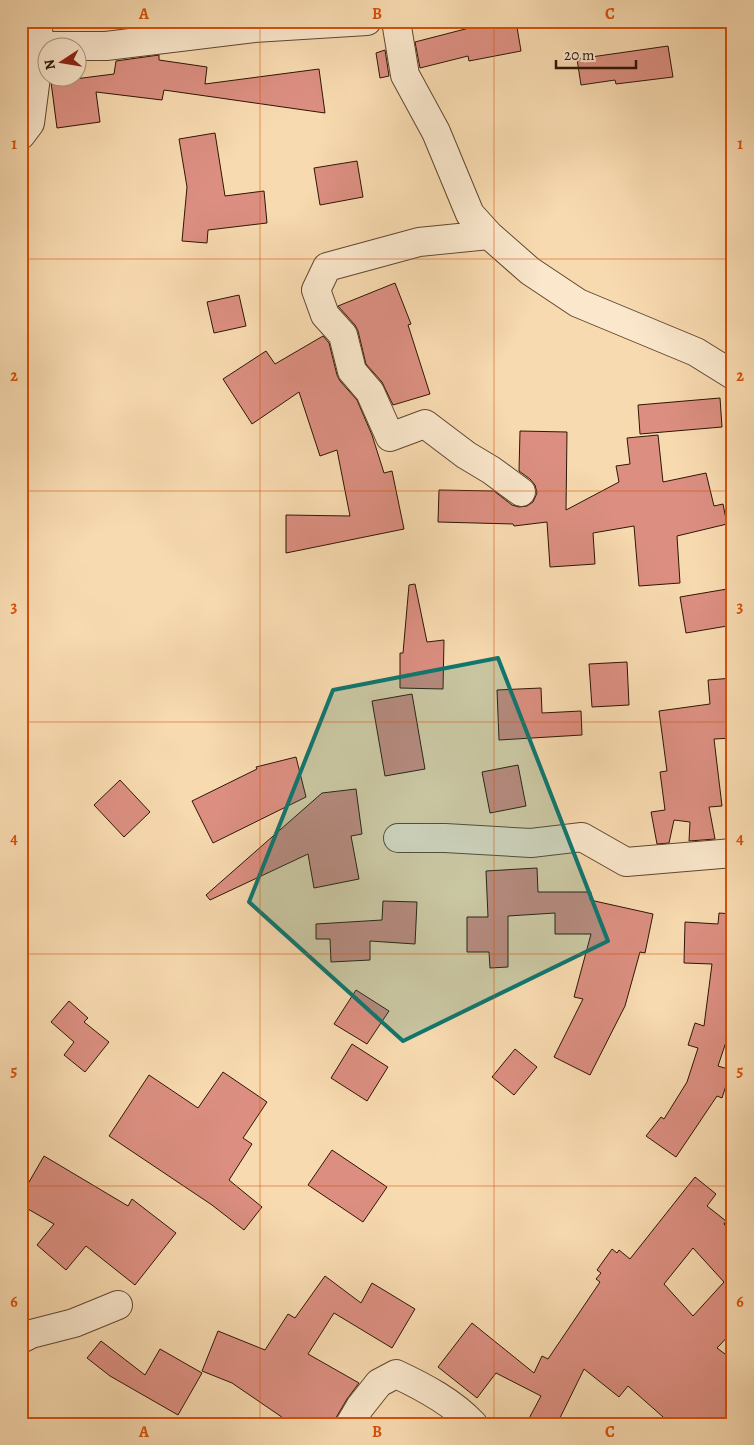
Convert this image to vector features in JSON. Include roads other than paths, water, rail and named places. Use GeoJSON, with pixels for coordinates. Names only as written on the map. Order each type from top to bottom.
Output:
{"type":"FeatureCollection","features":[{"type":"Feature","properties":{"kind":"street"},"geometry":{"type":"LineString","coordinates":[[21,135],[30,123],[39,34],[106,46],[254,28],[367,21]]}},
{"type":"Feature","properties":{"kind":"street"},"geometry":{"type":"LineString","coordinates":[[396,21],[405,75],[436,132],[470,214],[488,235],[530,271],[578,303],[696,352],[733,375]]}},
{"type":"Feature","properties":{"kind":"street"},"geometry":{"type":"LineString","coordinates":[[488,235],[419,242],[327,267],[316,290],[325,315],[343,335],[352,371],[370,392],[390,437],[425,424],[466,455],[491,470],[521,492]]}},
{"type":"Feature","properties":{"kind":"street"},"geometry":{"type":"LineString","coordinates":[[398,838],[445,838],[531,843],[582,836],[626,862],[733,853]]}},
{"type":"Feature","properties":{"kind":"street"},"geometry":{"type":"LineString","coordinates":[[21,1339],[31,1334],[74,1323],[118,1306]]}},
{"type":"Feature","properties":{"kind":"street"},"geometry":{"type":"LineString","coordinates":[[350,1424],[379,1382],[396,1374],[423,1386],[466,1416],[473,1424]]}}]}
